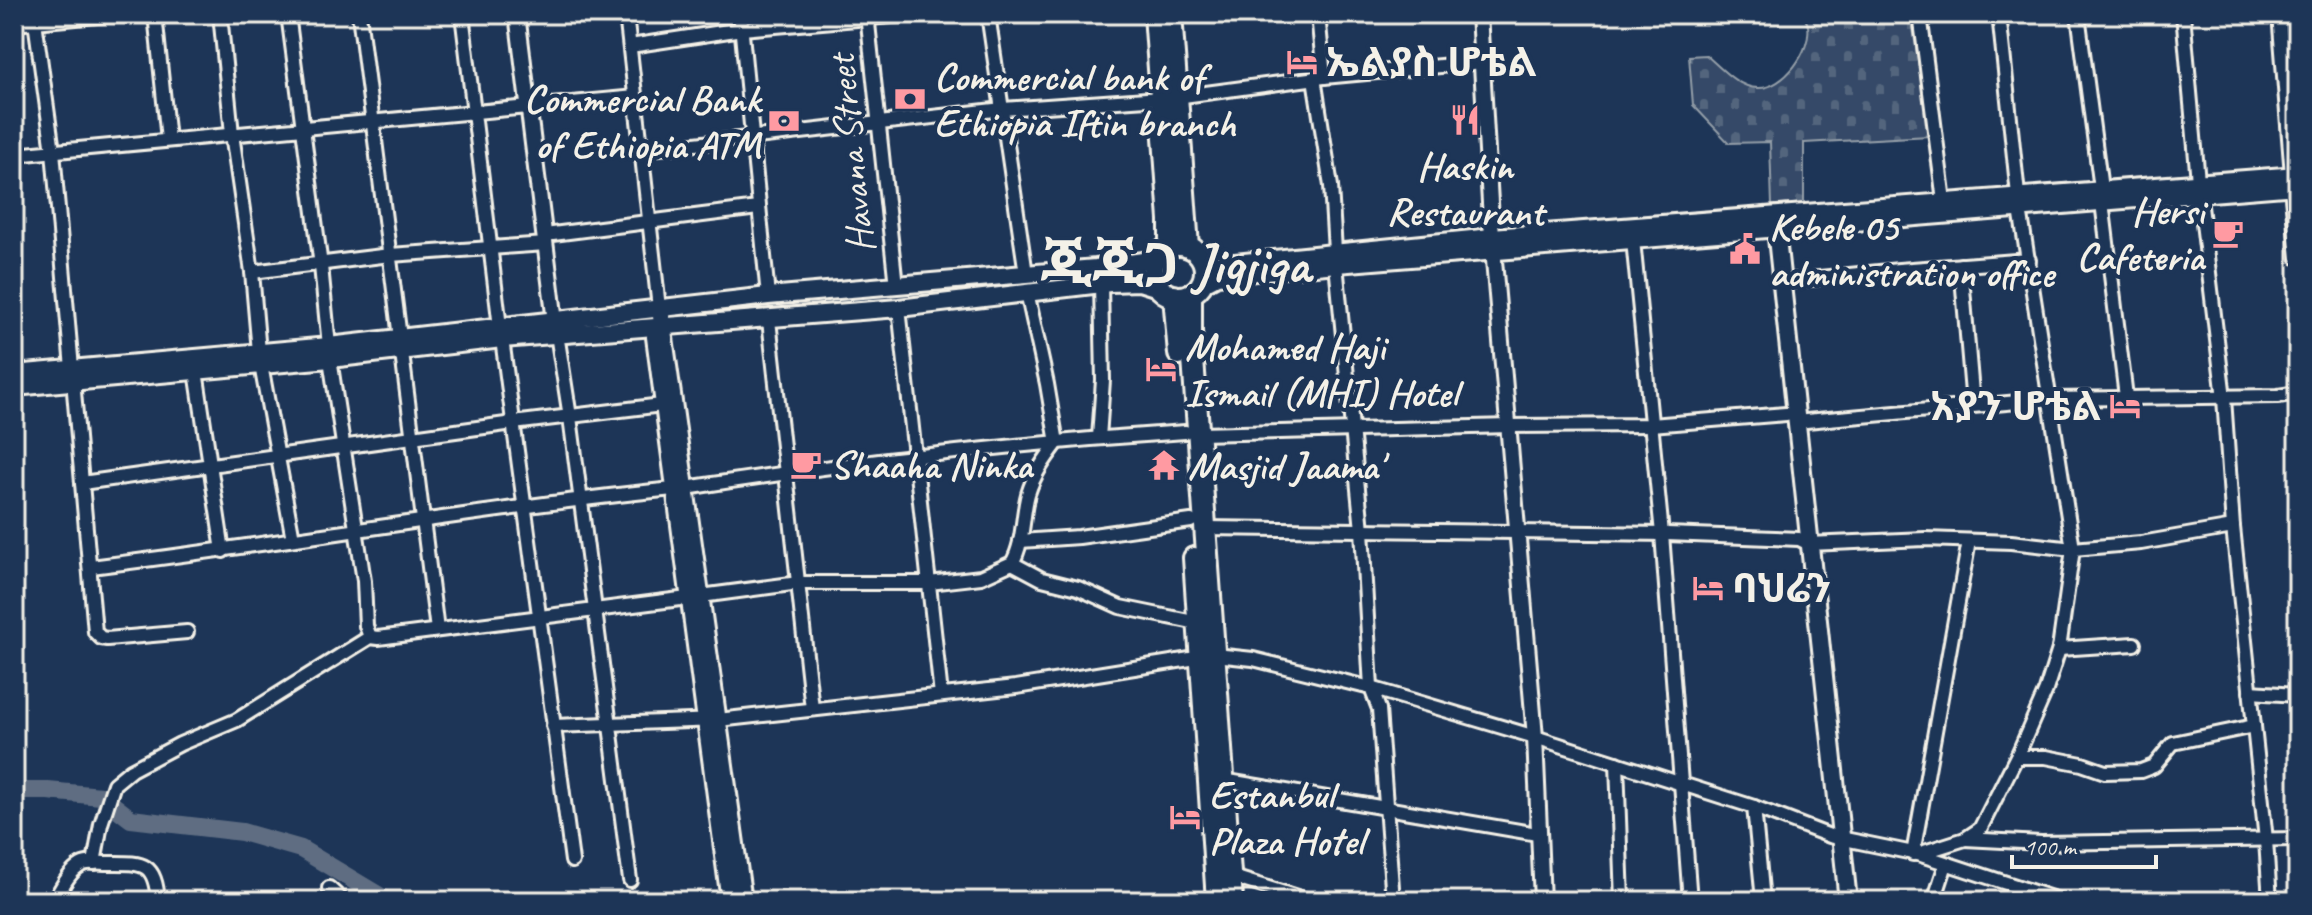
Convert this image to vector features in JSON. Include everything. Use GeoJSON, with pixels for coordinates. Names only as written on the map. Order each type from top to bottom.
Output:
{"type":"FeatureCollection","features":[{"type":"Feature","properties":{"kind":"highway"},"geometry":{"type":"LineString","coordinates":[[1155,14],[1169,97]]}},
{"type":"Feature","properties":{"kind":"highway"},"geometry":{"type":"LineString","coordinates":[[1171,14],[1169,97],[1179,253],[1205,275],[1182,291]]}},
{"type":"Feature","properties":{"kind":"highway"},"geometry":{"type":"LineString","coordinates":[[1179,253],[1154,277],[1182,291]]}},
{"type":"Feature","properties":{"kind":"highway"},"geometry":{"type":"LineString","coordinates":[[1182,291],[1208,656],[1217,901]]}},
{"type":"Feature","properties":{"kind":"highway"},"geometry":{"type":"LineString","coordinates":[[1198,524],[1198,623],[1208,656],[1223,780],[1232,901]]}},
{"type":"Feature","properties":{"kind":"main road"},"geometry":{"type":"LineString","coordinates":[[556,328],[659,308],[1026,274],[1179,253],[1215,265],[1336,258],[2295,181]]}},
{"type":"Feature","properties":{"kind":"main road"},"geometry":{"type":"LineString","coordinates":[[1493,244],[1633,240],[1944,201],[2019,202]]}},
{"type":"Feature","properties":{"kind":"main road"},"geometry":{"type":"LineString","coordinates":[[1770,222],[1780,282],[1791,418]]}},
{"type":"Feature","properties":{"kind":"main road"},"geometry":{"type":"LineString","coordinates":[[1770,222],[1836,837],[1848,901]]}},
{"type":"Feature","properties":{"kind":"main road"},"geometry":{"type":"LineString","coordinates":[[14,387],[71,375],[556,328],[659,327],[769,320],[1101,284],[1139,282],[1182,291],[1217,276],[1336,258]]}},
{"type":"Feature","properties":{"kind":"main road"},"geometry":{"type":"LineString","coordinates":[[659,308],[662,405],[680,488]]}},
{"type":"Feature","properties":{"kind":"main road"},"geometry":{"type":"LineString","coordinates":[[659,327],[712,720],[743,901]]}},
{"type":"Feature","properties":{"kind":"main road"},"geometry":{"type":"LineString","coordinates":[[14,374],[196,371],[260,359]]}},
{"type":"Feature","properties":{"kind":"main road"},"geometry":{"type":"LineString","coordinates":[[712,720],[730,901]]}},
{"type":"Feature","properties":{"kind":"main road"},"geometry":{"type":"LineString","coordinates":[[1836,837],[1837,901]]}},
{"type":"Feature","properties":{"kind":"street"},"geometry":{"type":"LineString","coordinates":[[14,24],[35,18],[118,14]]}},
{"type":"Feature","properties":{"kind":"street"},"geometry":{"type":"LineString","coordinates":[[155,14],[168,140]]}},
{"type":"Feature","properties":{"kind":"street"},"geometry":{"type":"LineString","coordinates":[[220,14],[260,359],[293,539]]}},
{"type":"Feature","properties":{"kind":"street"},"geometry":{"type":"LineString","coordinates":[[288,14],[321,266],[329,352],[370,637]]}},
{"type":"Feature","properties":{"kind":"street"},"geometry":{"type":"LineString","coordinates":[[359,14],[437,630]]}},
{"type":"Feature","properties":{"kind":"street"},"geometry":{"type":"LineString","coordinates":[[462,14],[501,333],[572,861]]}},
{"type":"Feature","properties":{"kind":"street"},"geometry":{"type":"LineString","coordinates":[[517,14],[630,880]]}},
{"type":"Feature","properties":{"kind":"street"},"geometry":{"type":"LineString","coordinates":[[626,14],[659,308]]}},
{"type":"Feature","properties":{"kind":"street"},"geometry":{"type":"LineString","coordinates":[[740,14],[768,296]]}},
{"type":"Feature","properties":{"kind":"street"},"geometry":{"type":"LineString","coordinates":[[630,46],[742,29],[915,14]]}},
{"type":"Feature","properties":{"kind":"street"},"geometry":{"type":"LineString","coordinates":[[988,14],[1026,274]]}},
{"type":"Feature","properties":{"kind":"street"},"geometry":{"type":"LineString","coordinates":[[1318,14],[1319,77],[1362,530],[1371,688],[1379,709],[1393,901]]}},
{"type":"Feature","properties":{"kind":"street"},"geometry":{"type":"LineString","coordinates":[[1479,14],[1493,244],[1535,737],[1542,901]]}},
{"type":"Feature","properties":{"kind":"street"},"geometry":{"type":"LineString","coordinates":[[1944,201],[1920,16],[1966,14]]}},
{"type":"Feature","properties":{"kind":"street"},"geometry":{"type":"LineString","coordinates":[[1916,854],[1965,839],[1980,829],[2017,757],[2046,690],[2059,649],[2073,549],[2019,202],[1999,14]]}},
{"type":"Feature","properties":{"kind":"street"},"geometry":{"type":"LineString","coordinates":[[2078,14],[2126,397]]}},
{"type":"Feature","properties":{"kind":"street"},"geometry":{"type":"LineString","coordinates":[[2183,14],[2199,188],[2224,398],[2233,527],[2270,901]]}},
{"type":"Feature","properties":{"kind":"street"},"geometry":{"type":"LineString","coordinates":[[2279,14],[2295,181],[2298,258]]}},
{"type":"Feature","properties":{"kind":"street","name":"Havana Street"},"geometry":{"type":"LineString","coordinates":[[867,16],[896,286]]}},
{"type":"Feature","properties":{"kind":"street"},"geometry":{"type":"LineString","coordinates":[[35,18],[53,151],[97,636],[107,639],[187,632]]}},
{"type":"Feature","properties":{"kind":"street"},"geometry":{"type":"LineString","coordinates":[[642,150],[1003,109],[1169,97],[1319,77],[1483,62]]}},
{"type":"Feature","properties":{"kind":"street"},"geometry":{"type":"LineString","coordinates":[[14,155],[636,97]]}},
{"type":"Feature","properties":{"kind":"street"},"geometry":{"type":"LineString","coordinates":[[252,272],[546,240],[758,208]]}},
{"type":"Feature","properties":{"kind":"street"},"geometry":{"type":"LineString","coordinates":[[1633,240],[1662,534],[1690,901]]}},
{"type":"Feature","properties":{"kind":"street"},"geometry":{"type":"LineString","coordinates":[[1780,282],[2029,260]]}},
{"type":"Feature","properties":{"kind":"street"},"geometry":{"type":"LineString","coordinates":[[1961,265],[1973,405]]}},
{"type":"Feature","properties":{"kind":"street"},"geometry":{"type":"LineString","coordinates":[[1099,438],[1103,380],[1101,284]]}},
{"type":"Feature","properties":{"kind":"street"},"geometry":{"type":"LineString","coordinates":[[94,863],[101,824],[114,784],[131,770],[251,712],[370,637],[799,583],[929,583],[981,577],[1012,563],[1020,541],[1028,493],[1036,473],[1057,443],[1027,292]]}},
{"type":"Feature","properties":{"kind":"street"},"geometry":{"type":"LineString","coordinates":[[899,308],[941,695]]}},
{"type":"Feature","properties":{"kind":"street"},"geometry":{"type":"LineString","coordinates":[[769,320],[812,709]]}},
{"type":"Feature","properties":{"kind":"street"},"geometry":{"type":"LineString","coordinates":[[196,371],[223,551]]}},
{"type":"Feature","properties":{"kind":"street"},"geometry":{"type":"LineString","coordinates":[[91,567],[223,551],[580,498],[1099,438],[1192,433],[1651,425],[2051,399],[2224,398],[2298,393]]}},
{"type":"Feature","properties":{"kind":"street"},"geometry":{"type":"LineString","coordinates":[[82,483],[662,405]]}},
{"type":"Feature","properties":{"kind":"street"},"geometry":{"type":"LineString","coordinates":[[1020,541],[1198,524],[1362,530],[1662,534],[1804,541],[1969,541],[2073,549],[2141,543],[2233,527]]}},
{"type":"Feature","properties":{"kind":"street"},"geometry":{"type":"LineString","coordinates":[[1916,854],[1969,541]]}},
{"type":"Feature","properties":{"kind":"street"},"geometry":{"type":"LineString","coordinates":[[1012,563],[1042,579],[1078,588],[1120,607],[1198,623]]}},
{"type":"Feature","properties":{"kind":"street"},"geometry":{"type":"LineString","coordinates":[[2059,649],[2134,644]]}},
{"type":"Feature","properties":{"kind":"street"},"geometry":{"type":"LineString","coordinates":[[553,726],[712,720],[1016,687],[1208,656],[1253,659],[1371,688],[1535,737],[1754,807],[1836,837],[1916,854],[2061,901]]}},
{"type":"Feature","properties":{"kind":"street"},"geometry":{"type":"LineString","coordinates":[[2250,692],[2298,695]]}},
{"type":"Feature","properties":{"kind":"street"},"geometry":{"type":"LineString","coordinates":[[2017,757],[2058,759],[2105,772],[2141,771],[2154,766],[2173,743],[2254,726]]}},
{"type":"Feature","properties":{"kind":"street"},"geometry":{"type":"LineString","coordinates":[[1617,763],[1622,901]]}},
{"type":"Feature","properties":{"kind":"street"},"geometry":{"type":"LineString","coordinates":[[1223,780],[1537,834]]}},
{"type":"Feature","properties":{"kind":"street"},"geometry":{"type":"LineString","coordinates":[[1754,807],[1763,901]]}},
{"type":"Feature","properties":{"kind":"street"},"geometry":{"type":"LineString","coordinates":[[1965,839],[2041,843],[2298,839]]}},
{"type":"Feature","properties":{"kind":"street"},"geometry":{"type":"LineString","coordinates":[[54,901],[66,880],[82,865],[94,863],[140,863],[153,878],[158,901]]}},
{"type":"Feature","properties":{"kind":"street"},"geometry":{"type":"LineString","coordinates":[[1934,901],[1946,864]]}},
{"type":"Feature","properties":{"kind":"street"},"geometry":{"type":"LineString","coordinates":[[1230,876],[1310,901]]}},
{"type":"Feature","properties":{"kind":"street"},"geometry":{"type":"LineString","coordinates":[[329,888],[343,901]]}},
{"type":"Feature","properties":{"kind":"green space"},"geometry":{"type":"Polygon","coordinates":[[[1803,14],[1911,14],[1929,136],[1804,143],[1804,203],[1772,206],[1770,142],[1729,143],[1693,105],[1689,56],[1706,55],[1743,85],[1768,87],[1786,75],[1806,46],[1808,26],[1803,14]]]}},
{"type":"Feature","properties":{"kind":"waterway"},"geometry":{"type":"LineString","coordinates":[[14,791],[101,796],[131,819],[242,832],[301,849],[388,901]]}},
{"type":"Feature","properties":{"kind":"place","name":"ኤልያስ ሆቴል"},"geometry":{"type":"Point","coordinates":[1302,62]}},
{"type":"Feature","properties":{"kind":"place","name":"Commercial bank of Ethiopia Iftin branch"},"geometry":{"type":"Point","coordinates":[910,99]}},
{"type":"Feature","properties":{"kind":"place","name":"Haskin Restaurant"},"geometry":{"type":"Point","coordinates":[1465,120]}},
{"type":"Feature","properties":{"kind":"place","name":"Commercial Bank of Ethiopia ATM"},"geometry":{"type":"Point","coordinates":[784,121]}},
{"type":"Feature","properties":{"kind":"place","name":"Hersi Cafeteria"},"geometry":{"type":"Point","coordinates":[2228,233]}},
{"type":"Feature","properties":{"kind":"place","name":"Kebele 05 administration office"},"geometry":{"type":"Point","coordinates":[1745,249]}},
{"type":"Feature","properties":{"kind":"place","name":"Mohamed Haji Ismail (MHI) Hotel"},"geometry":{"type":"Point","coordinates":[1161,369]}},
{"type":"Feature","properties":{"kind":"place","name":"አያን ሆቴል"},"geometry":{"type":"Point","coordinates":[2125,406]}},
{"type":"Feature","properties":{"kind":"place","name":"Shaaha Ninka"},"geometry":{"type":"Point","coordinates":[806,464]}},
{"type":"Feature","properties":{"kind":"place","name":"Masjid Jaama'"},"geometry":{"type":"Point","coordinates":[1164,465]}},
{"type":"Feature","properties":{"kind":"place","name":"ባህሬን"},"geometry":{"type":"Point","coordinates":[1708,588]}},
{"type":"Feature","properties":{"kind":"place","name":"Estanbul Plaza Hotel"},"geometry":{"type":"Point","coordinates":[1185,817]}},
{"type":"Feature","properties":{"kind":"district","name":"ጂጂጋ Jigjiga"},"geometry":{"type":"Point","coordinates":[1175,263]}}]}
